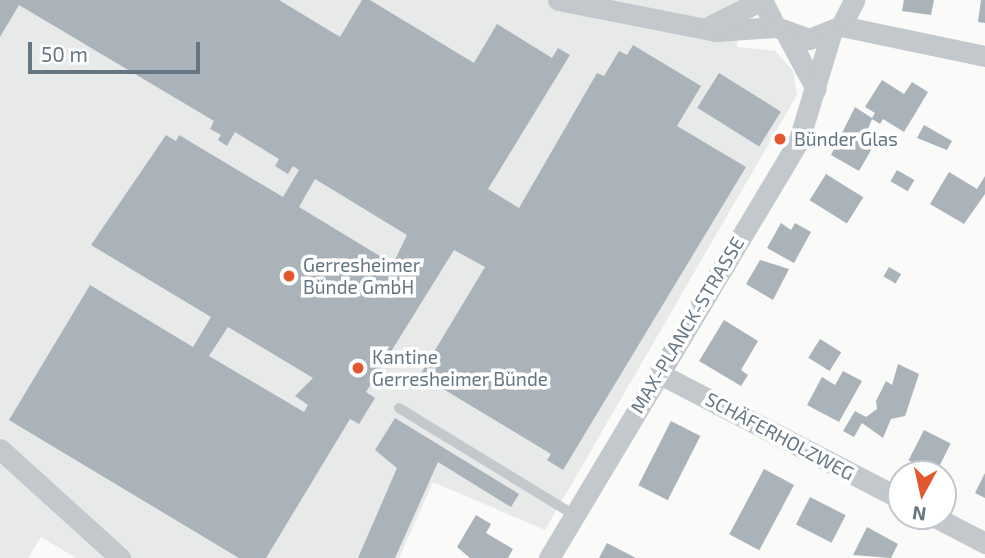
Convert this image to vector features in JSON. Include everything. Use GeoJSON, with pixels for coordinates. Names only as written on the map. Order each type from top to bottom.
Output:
{"type":"FeatureCollection","features":[{"type":"Feature","properties":{"kind":"street"},"geometry":{"type":"LineString","coordinates":[[558,0],[696,29],[782,31],[809,39],[836,30],[985,56]]}},
{"type":"Feature","properties":{"kind":"street"},"geometry":{"type":"LineString","coordinates":[[696,29],[721,24],[762,0],[816,89]]}},
{"type":"Feature","properties":{"kind":"street"},"geometry":{"type":"LineString","coordinates":[[854,2],[893,39]]}},
{"type":"Feature","properties":{"kind":"street","name":"MAX-PLANCK-STRASSE"},"geometry":{"type":"LineString","coordinates":[[549,558],[799,140],[836,30],[854,2]]}},
{"type":"Feature","properties":{"kind":"street","name":"SCHÄFERHOLZWEG"},"geometry":{"type":"LineString","coordinates":[[658,373],[887,492]]}},
{"type":"Feature","properties":{"kind":"street"},"geometry":{"type":"LineString","coordinates":[[0,449],[120,558]]}},
{"type":"Feature","properties":{"kind":"street"},"geometry":{"type":"LineString","coordinates":[[957,528],[985,543]]}},
{"type":"Feature","properties":{"kind":"lane"},"geometry":{"type":"LineString","coordinates":[[399,408],[574,515]]}},
{"type":"Feature","properties":{"kind":"shaded area","name":"Gerresheimer Bünde GmbH"},"geometry":{"type":"Polygon","coordinates":[[[0,0],[742,0],[737,47],[775,51],[793,71],[797,95],[545,530],[433,482],[399,558],[76,558],[41,537],[28,558],[0,558],[0,0]]]}},
{"type":"Feature","properties":{"kind":"building","name":"Gerresheimer Bünde GmbH"},"geometry":{"type":"Polygon","coordinates":[[[0,0],[279,0],[340,37],[362,0],[370,0],[474,63],[497,24],[552,58],[558,48],[570,55],[488,189],[519,208],[597,73],[604,76],[619,51],[627,55],[633,45],[701,86],[677,126],[746,167],[563,470],[547,460],[551,454],[420,375],[485,267],[454,250],[366,392],[375,398],[359,424],[350,419],[266,558],[239,558],[9,420],[90,285],[193,347],[211,317],[91,245],[166,135],[176,141],[179,135],[283,197],[299,170],[293,166],[288,174],[275,166],[279,159],[235,132],[227,146],[218,140],[221,135],[210,129],[214,121],[19,5],[0,37],[0,0]],[[315,179],[299,207],[393,264],[407,235],[315,179]],[[228,327],[209,356],[304,412],[308,405],[295,396],[313,378],[228,327]]]}},
{"type":"Feature","properties":{"kind":"building"},"geometry":{"type":"Polygon","coordinates":[[[904,0],[934,0],[931,15],[902,11],[904,0]]]}},
{"type":"Feature","properties":{"kind":"building"},"geometry":{"type":"Polygon","coordinates":[[[981,0],[985,0],[985,23],[978,22],[981,0]]]}},
{"type":"Feature","properties":{"kind":"building"},"geometry":{"type":"Polygon","coordinates":[[[719,73],[781,112],[759,146],[697,108],[719,73]]]}},
{"type":"Feature","properties":{"kind":"building"},"geometry":{"type":"Polygon","coordinates":[[[882,80],[904,94],[912,82],[928,92],[904,132],[883,119],[880,124],[872,119],[864,139],[874,145],[859,171],[831,155],[855,107],[872,118],[875,113],[865,107],[882,80]]]}},
{"type":"Feature","properties":{"kind":"building"},"geometry":{"type":"Polygon","coordinates":[[[924,125],[952,141],[947,150],[917,138],[924,125]]]}},
{"type":"Feature","properties":{"kind":"building"},"geometry":{"type":"Polygon","coordinates":[[[897,170],[914,180],[908,191],[890,181],[897,170]]]}},
{"type":"Feature","properties":{"kind":"building"},"geometry":{"type":"Polygon","coordinates":[[[949,172],[977,189],[985,176],[985,194],[964,224],[930,204],[949,172]]]}},
{"type":"Feature","properties":{"kind":"building"},"geometry":{"type":"Polygon","coordinates":[[[826,174],[863,197],[847,224],[810,200],[826,174]]]}},
{"type":"Feature","properties":{"kind":"building"},"geometry":{"type":"Polygon","coordinates":[[[781,223],[791,230],[795,223],[811,232],[794,263],[767,248],[781,223]]]}},
{"type":"Feature","properties":{"kind":"building"},"geometry":{"type":"Polygon","coordinates":[[[760,260],[789,269],[773,300],[746,284],[760,260]]]}},
{"type":"Feature","properties":{"kind":"building"},"geometry":{"type":"Polygon","coordinates":[[[889,267],[901,274],[896,284],[884,277],[889,267]]]}},
{"type":"Feature","properties":{"kind":"building"},"geometry":{"type":"Polygon","coordinates":[[[724,320],[758,341],[741,370],[748,375],[741,386],[699,361],[724,320]]]}},
{"type":"Feature","properties":{"kind":"building"},"geometry":{"type":"Polygon","coordinates":[[[820,339],[841,352],[830,371],[808,358],[820,339]]]}},
{"type":"Feature","properties":{"kind":"building"},"geometry":{"type":"Polygon","coordinates":[[[898,364],[919,374],[905,416],[891,419],[883,438],[862,423],[854,437],[843,431],[855,411],[866,417],[877,409],[876,401],[886,381],[892,385],[898,364]]]}},
{"type":"Feature","properties":{"kind":"building"},"geometry":{"type":"Polygon","coordinates":[[[843,371],[862,381],[839,422],[807,405],[822,377],[835,385],[843,371]]]}},
{"type":"Feature","properties":{"kind":"building"},"geometry":{"type":"Polygon","coordinates":[[[395,418],[519,494],[511,507],[438,462],[395,558],[358,558],[397,468],[375,450],[395,418]]]}},
{"type":"Feature","properties":{"kind":"building"},"geometry":{"type":"Polygon","coordinates":[[[671,421],[700,436],[668,500],[638,485],[671,421]]]}},
{"type":"Feature","properties":{"kind":"building"},"geometry":{"type":"Polygon","coordinates":[[[924,430],[951,444],[942,460],[909,460],[924,430]]]}},
{"type":"Feature","properties":{"kind":"building"},"geometry":{"type":"Polygon","coordinates":[[[764,469],[794,485],[759,550],[729,534],[764,469]]]}},
{"type":"Feature","properties":{"kind":"building"},"geometry":{"type":"Polygon","coordinates":[[[985,473],[985,498],[975,493],[985,473]]]}},
{"type":"Feature","properties":{"kind":"building"},"geometry":{"type":"Polygon","coordinates":[[[810,497],[846,515],[832,543],[796,525],[810,497]]]}},
{"type":"Feature","properties":{"kind":"building"},"geometry":{"type":"Polygon","coordinates":[[[476,515],[491,524],[486,533],[513,549],[508,558],[470,558],[457,547],[476,515]]]}},
{"type":"Feature","properties":{"kind":"building"},"geometry":{"type":"Polygon","coordinates":[[[867,527],[898,544],[891,558],[853,555],[867,527]]]}},
{"type":"Feature","properties":{"kind":"building"},"geometry":{"type":"Polygon","coordinates":[[[607,543],[636,558],[599,558],[607,543]]]}},
{"type":"Feature","properties":{"kind":"place","name":"Bünder Glas"},"geometry":{"type":"Point","coordinates":[780,139]}},
{"type":"Feature","properties":{"kind":"place","name":"Gerresheimer Bünde GmbH"},"geometry":{"type":"Point","coordinates":[289,276]}},
{"type":"Feature","properties":{"kind":"place","name":"Kantine Gerresheimer Bünde"},"geometry":{"type":"Point","coordinates":[358,368]}}]}
